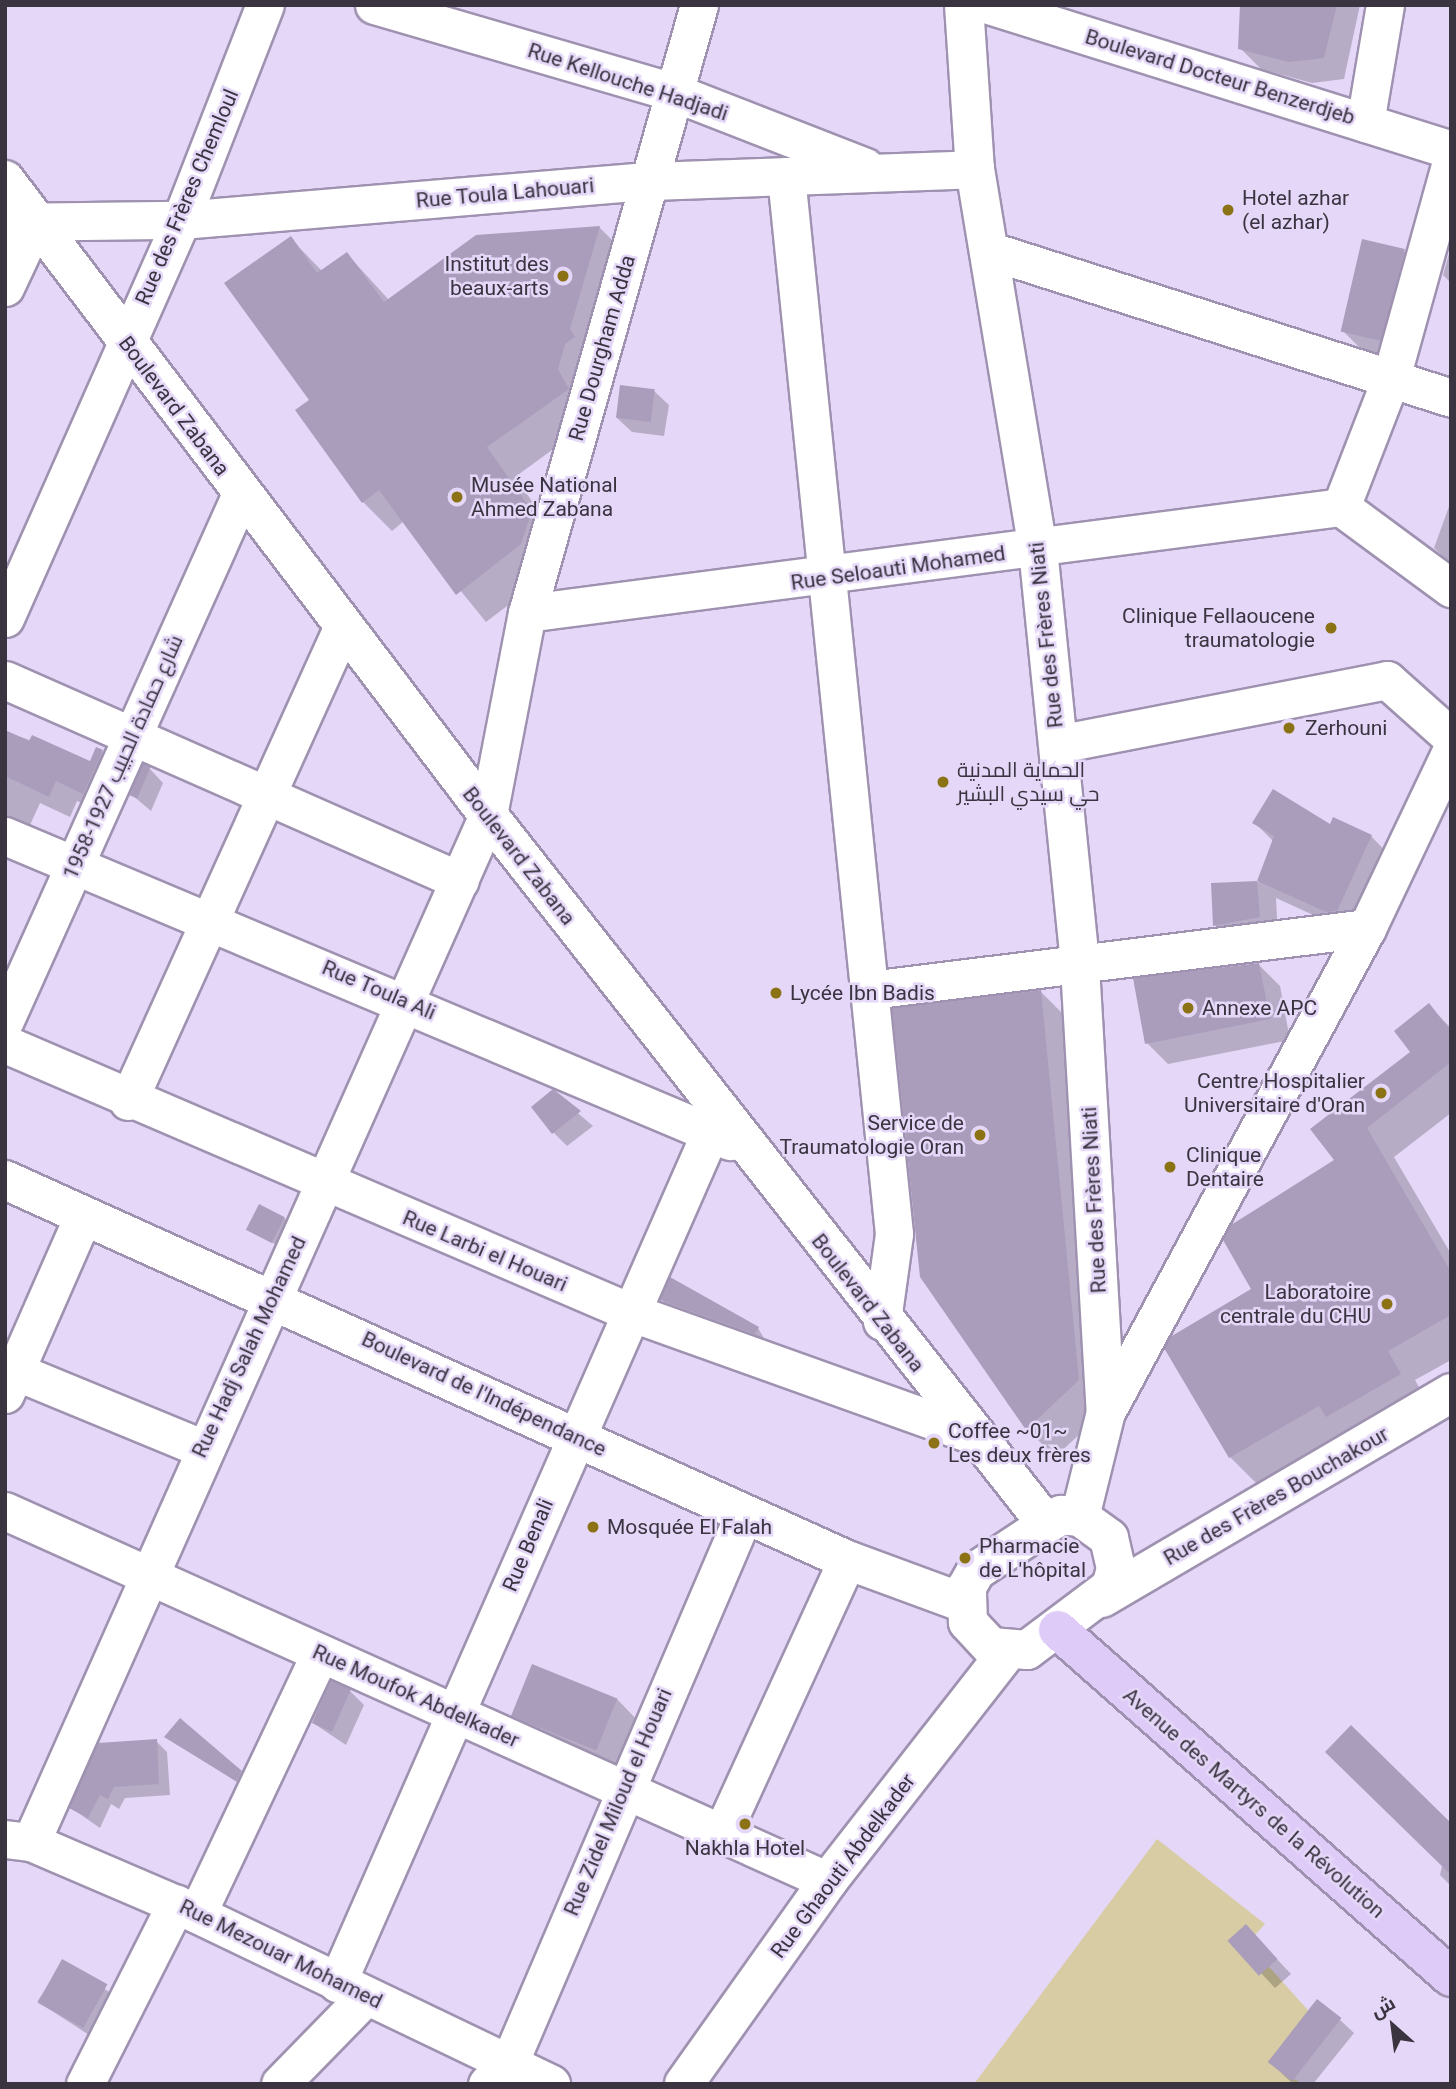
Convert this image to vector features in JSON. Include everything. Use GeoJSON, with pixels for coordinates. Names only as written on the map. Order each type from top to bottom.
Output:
{"type":"FeatureCollection","features":[{"type":"Feature","properties":{"kind":"main road","name":"Rue des Frères Niati"},"geometry":{"type":"LineString","coordinates":[[964,5],[975,169],[991,251],[1038,549],[1080,966],[1106,1412],[1063,1519]]}},
{"type":"Feature","properties":{"kind":"main road","name":"Boulevard Zabana"},"geometry":{"type":"LineString","coordinates":[[5,180],[21,221],[125,342],[488,816],[713,1119],[750,1152],[974,1435],[1063,1519]]}},
{"type":"Feature","properties":{"kind":"main road","name":"Boulevard de l'Indépendance"},"geometry":{"type":"LineString","coordinates":[[5,1180],[276,1298],[847,1560],[964,1603]]}},
{"type":"Feature","properties":{"kind":"main road","name":"Rue des Frères Bouchakour"},"geometry":{"type":"LineString","coordinates":[[1102,1598],[1451,1393]]}},
{"type":"Feature","properties":{"kind":"main road"},"geometry":{"type":"LineString","coordinates":[[1063,1519],[1109,1538],[1115,1554],[1116,1569],[1102,1598],[1027,1650],[1007,1652],[978,1638],[964,1603],[976,1571],[1063,1519]]}},
{"type":"Feature","properties":{"kind":"main road","name":"Avenue des Martyrs de la Révolution"},"geometry":{"type":"LineString","coordinates":[[1058,1630],[1451,1977]]}},
{"type":"Feature","properties":{"kind":"main road","name":"Rue Ghaouti Abdelkader"},"geometry":{"type":"LineString","coordinates":[[684,2084],[828,1881],[1007,1652]]}},
{"type":"Feature","properties":{"kind":"street","name":"Rue des Frères Chemloul"},"geometry":{"type":"LineString","coordinates":[[5,618],[20,542],[125,342],[181,220],[265,5]]}},
{"type":"Feature","properties":{"kind":"street","name":"Rue Kellouche Hadjadi"},"geometry":{"type":"LineString","coordinates":[[374,5],[673,92],[877,172]]}},
{"type":"Feature","properties":{"kind":"street","name":"Rue Dourgham Adda"},"geometry":{"type":"LineString","coordinates":[[488,816],[527,613],[699,5]]}},
{"type":"Feature","properties":{"kind":"street","name":"Boulevard Docteur Benzerdjeb"},"geometry":{"type":"LineString","coordinates":[[989,5],[1451,150]]}},
{"type":"Feature","properties":{"kind":"street"},"geometry":{"type":"LineString","coordinates":[[1365,123],[1385,5]]}},
{"type":"Feature","properties":{"kind":"street"},"geometry":{"type":"LineString","coordinates":[[1451,161],[1391,378],[1341,507],[1451,588]]}},
{"type":"Feature","properties":{"kind":"street","name":"Rue Toula Lahouari"},"geometry":{"type":"LineString","coordinates":[[21,221],[181,220],[650,181],[975,169]]}},
{"type":"Feature","properties":{"kind":"street"},"geometry":{"type":"LineString","coordinates":[[786,176],[831,578],[894,1234],[882,1321]]}},
{"type":"Feature","properties":{"kind":"street"},"geometry":{"type":"LineString","coordinates":[[5,287],[21,221]]}},
{"type":"Feature","properties":{"kind":"street"},"geometry":{"type":"LineString","coordinates":[[991,251],[1451,398]]}},
{"type":"Feature","properties":{"kind":"street","name":"شارع حمادة الحبيب 1927-1958"},"geometry":{"type":"LineString","coordinates":[[5,1020],[241,494]]}},
{"type":"Feature","properties":{"kind":"street","name":"Rue Seloauti Mohamed"},"geometry":{"type":"LineString","coordinates":[[527,613],[831,578],[1341,507]]}},
{"type":"Feature","properties":{"kind":"street"},"geometry":{"type":"LineString","coordinates":[[128,1101],[262,795],[343,626]]}},
{"type":"Feature","properties":{"kind":"street"},"geometry":{"type":"LineString","coordinates":[[5,680],[131,738],[460,881]]}},
{"type":"Feature","properties":{"kind":"street"},"geometry":{"type":"LineString","coordinates":[[1058,744],[1387,680],[1451,737]]}},
{"type":"Feature","properties":{"kind":"street"},"geometry":{"type":"LineString","coordinates":[[1106,1412],[1367,929],[1451,751]]}},
{"type":"Feature","properties":{"kind":"street","name":"Rue Hadj Salah Mohamed"},"geometry":{"type":"LineString","coordinates":[[18,1840],[144,1577],[202,1448],[276,1298],[322,1182],[407,1001],[488,816]]}},
{"type":"Feature","properties":{"kind":"street","name":"Rue Toula Ali"},"geometry":{"type":"LineString","coordinates":[[5,836],[407,1001],[713,1119]]}},
{"type":"Feature","properties":{"kind":"street"},"geometry":{"type":"LineString","coordinates":[[870,989],[1080,966],[1367,929]]}},
{"type":"Feature","properties":{"kind":"street","name":"Rue Larbi el Houari"},"geometry":{"type":"LineString","coordinates":[[5,1044],[128,1101],[630,1312],[974,1435]]}},
{"type":"Feature","properties":{"kind":"street","name":"Rue Benali"},"geometry":{"type":"LineString","coordinates":[[351,1989],[457,1713],[574,1436],[713,1119]]}},
{"type":"Feature","properties":{"kind":"street"},"geometry":{"type":"LineString","coordinates":[[83,1216],[8,1377],[202,1448]]}},
{"type":"Feature","properties":{"kind":"street","name":"Rue Moufok Abdelkader"},"geometry":{"type":"LineString","coordinates":[[5,1511],[144,1577],[457,1713],[828,1881]]}},
{"type":"Feature","properties":{"kind":"street","name":"Rue Zidel Miloud el Houari"},"geometry":{"type":"LineString","coordinates":[[499,2072],[744,1514]]}},
{"type":"Feature","properties":{"kind":"street"},"geometry":{"type":"LineString","coordinates":[[722,1833],[847,1560]]}},
{"type":"Feature","properties":{"kind":"street"},"geometry":{"type":"LineString","coordinates":[[85,2084],[186,1909],[320,1654]]}},
{"type":"Feature","properties":{"kind":"street","name":"Rue Mezouar Mohamed"},"geometry":{"type":"LineString","coordinates":[[18,1840],[186,1909],[351,1989],[499,2072],[551,2084]]}},
{"type":"Feature","properties":{"kind":"street"},"geometry":{"type":"LineString","coordinates":[[280,2084],[351,1989]]}},
{"type":"Feature","properties":{"kind":"shaded area"},"geometry":{"type":"Polygon","coordinates":[[[1157,1839],[1265,1924],[1248,1943],[1323,2027],[1283,2073],[1303,2084],[974,2084],[1157,1839]]]}},
{"type":"Feature","properties":{"kind":"building"},"geometry":{"type":"Polygon","coordinates":[[[1240,5],[1337,5],[1324,58],[1289,62],[1238,49],[1240,5]]]}},
{"type":"Feature","properties":{"kind":"building"},"geometry":{"type":"Polygon","coordinates":[[[600,226],[570,329],[575,337],[565,344],[558,369],[569,389],[487,447],[532,511],[521,544],[456,595],[379,490],[362,503],[295,410],[309,400],[224,283],[291,236],[317,273],[347,252],[384,302],[476,235],[600,226]]]}},
{"type":"Feature","properties":{"kind":"building"},"geometry":{"type":"Polygon","coordinates":[[[1362,239],[1405,249],[1384,341],[1341,332],[1362,239]]]}},
{"type":"Feature","properties":{"kind":"building"},"geometry":{"type":"Polygon","coordinates":[[[620,385],[655,389],[651,422],[616,418],[620,385]]]}},
{"type":"Feature","properties":{"kind":"building"},"geometry":{"type":"Polygon","coordinates":[[[5,730],[29,741],[32,735],[90,761],[96,747],[103,750],[83,794],[56,781],[49,797],[5,776],[5,730]]]}},
{"type":"Feature","properties":{"kind":"building"},"geometry":{"type":"Polygon","coordinates":[[[143,764],[150,767],[137,798],[130,795],[143,764]]]}},
{"type":"Feature","properties":{"kind":"building"},"geometry":{"type":"Polygon","coordinates":[[[1273,789],[1330,824],[1333,817],[1372,835],[1337,911],[1326,912],[1257,881],[1274,836],[1252,823],[1273,789]]]}},
{"type":"Feature","properties":{"kind":"building"},"geometry":{"type":"Polygon","coordinates":[[[1257,881],[1260,917],[1213,926],[1211,883],[1257,881]]]}},
{"type":"Feature","properties":{"kind":"building"},"geometry":{"type":"Polygon","coordinates":[[[1259,963],[1270,1019],[1145,1044],[1133,978],[1259,963]]]}},
{"type":"Feature","properties":{"kind":"building","name":"Service de Traumatologie Oran"},"geometry":{"type":"Polygon","coordinates":[[[1041,990],[1079,1380],[1026,1430],[920,1277],[892,1008],[1041,990]]]}},
{"type":"Feature","properties":{"kind":"building"},"geometry":{"type":"Polygon","coordinates":[[[1429,1003],[1451,1031],[1451,1062],[1367,1128],[1451,1272],[1451,1315],[1388,1351],[1401,1374],[1326,1417],[1319,1406],[1229,1458],[1164,1348],[1170,1337],[1251,1289],[1223,1240],[1231,1225],[1334,1160],[1310,1129],[1410,1052],[1394,1031],[1429,1003]]]}},
{"type":"Feature","properties":{"kind":"building"},"geometry":{"type":"Polygon","coordinates":[[[553,1089],[581,1111],[552,1134],[531,1107],[553,1089]]]}},
{"type":"Feature","properties":{"kind":"building"},"geometry":{"type":"Polygon","coordinates":[[[259,1204],[285,1217],[272,1243],[246,1230],[259,1204]]]}},
{"type":"Feature","properties":{"kind":"building"},"geometry":{"type":"Polygon","coordinates":[[[670,1277],[759,1327],[755,1334],[660,1300],[670,1277]]]}},
{"type":"Feature","properties":{"kind":"building"},"geometry":{"type":"Polygon","coordinates":[[[532,1664],[617,1698],[596,1750],[511,1716],[532,1664]]]}},
{"type":"Feature","properties":{"kind":"building"},"geometry":{"type":"Polygon","coordinates":[[[331,1680],[351,1689],[332,1732],[312,1723],[331,1680]]]}},
{"type":"Feature","properties":{"kind":"building"},"geometry":{"type":"Polygon","coordinates":[[[180,1718],[242,1771],[236,1781],[164,1737],[180,1718]]]}},
{"type":"Feature","properties":{"kind":"building"},"geometry":{"type":"Polygon","coordinates":[[[1351,1725],[1451,1823],[1451,1875],[1325,1752],[1351,1725]]]}},
{"type":"Feature","properties":{"kind":"building"},"geometry":{"type":"Polygon","coordinates":[[[157,1739],[159,1784],[114,1787],[108,1799],[100,1795],[88,1818],[69,1808],[98,1743],[157,1739]]]}},
{"type":"Feature","properties":{"kind":"building"},"geometry":{"type":"Polygon","coordinates":[[[1246,1924],[1277,1959],[1259,1976],[1227,1941],[1246,1924]]]}},
{"type":"Feature","properties":{"kind":"building"},"geometry":{"type":"Polygon","coordinates":[[[62,1959],[107,1984],[83,2028],[38,2003],[62,1959]]]}},
{"type":"Feature","properties":{"kind":"building"},"geometry":{"type":"Polygon","coordinates":[[[1317,1999],[1341,2018],[1292,2081],[1268,2062],[1317,1999]]]}},
{"type":"Feature","properties":{"kind":"place","name":"Hotel azhar (el azhar)"},"geometry":{"type":"Point","coordinates":[1228,210]}},
{"type":"Feature","properties":{"kind":"place","name":"Institut des beaux-arts"},"geometry":{"type":"Point","coordinates":[563,276]}},
{"type":"Feature","properties":{"kind":"place","name":"Musée National Ahmed Zabana"},"geometry":{"type":"Point","coordinates":[457,497]}},
{"type":"Feature","properties":{"kind":"place","name":"Clinique Fellaoucene traumatologie"},"geometry":{"type":"Point","coordinates":[1331,628]}},
{"type":"Feature","properties":{"kind":"place","name":"Zerhouni"},"geometry":{"type":"Point","coordinates":[1289,728]}},
{"type":"Feature","properties":{"kind":"place","name":"الحماية المدنية حي سيدي البشير"},"geometry":{"type":"Point","coordinates":[943,782]}},
{"type":"Feature","properties":{"kind":"place","name":"Lycée Ibn Badis"},"geometry":{"type":"Point","coordinates":[776,993]}},
{"type":"Feature","properties":{"kind":"place","name":"Annexe APC"},"geometry":{"type":"Point","coordinates":[1188,1008]}},
{"type":"Feature","properties":{"kind":"place","name":"Centre Hospitalier Universitaire d'Oran"},"geometry":{"type":"Point","coordinates":[1381,1093]}},
{"type":"Feature","properties":{"kind":"place","name":"Service de Traumatologie Oran"},"geometry":{"type":"Point","coordinates":[980,1135]}},
{"type":"Feature","properties":{"kind":"place","name":"Clinique Dentaire"},"geometry":{"type":"Point","coordinates":[1170,1167]}},
{"type":"Feature","properties":{"kind":"place","name":"Laboratoire centrale du CHU"},"geometry":{"type":"Point","coordinates":[1387,1304]}},
{"type":"Feature","properties":{"kind":"place","name":"Coffee ~01~ Les deux frères"},"geometry":{"type":"Point","coordinates":[934,1443]}},
{"type":"Feature","properties":{"kind":"place","name":"Mosquée El Falah"},"geometry":{"type":"Point","coordinates":[593,1527]}},
{"type":"Feature","properties":{"kind":"place","name":"Pharmacie de L'hôpital"},"geometry":{"type":"Point","coordinates":[965,1558]}},
{"type":"Feature","properties":{"kind":"place","name":"Nakhla Hotel"},"geometry":{"type":"Point","coordinates":[745,1824]}}]}
